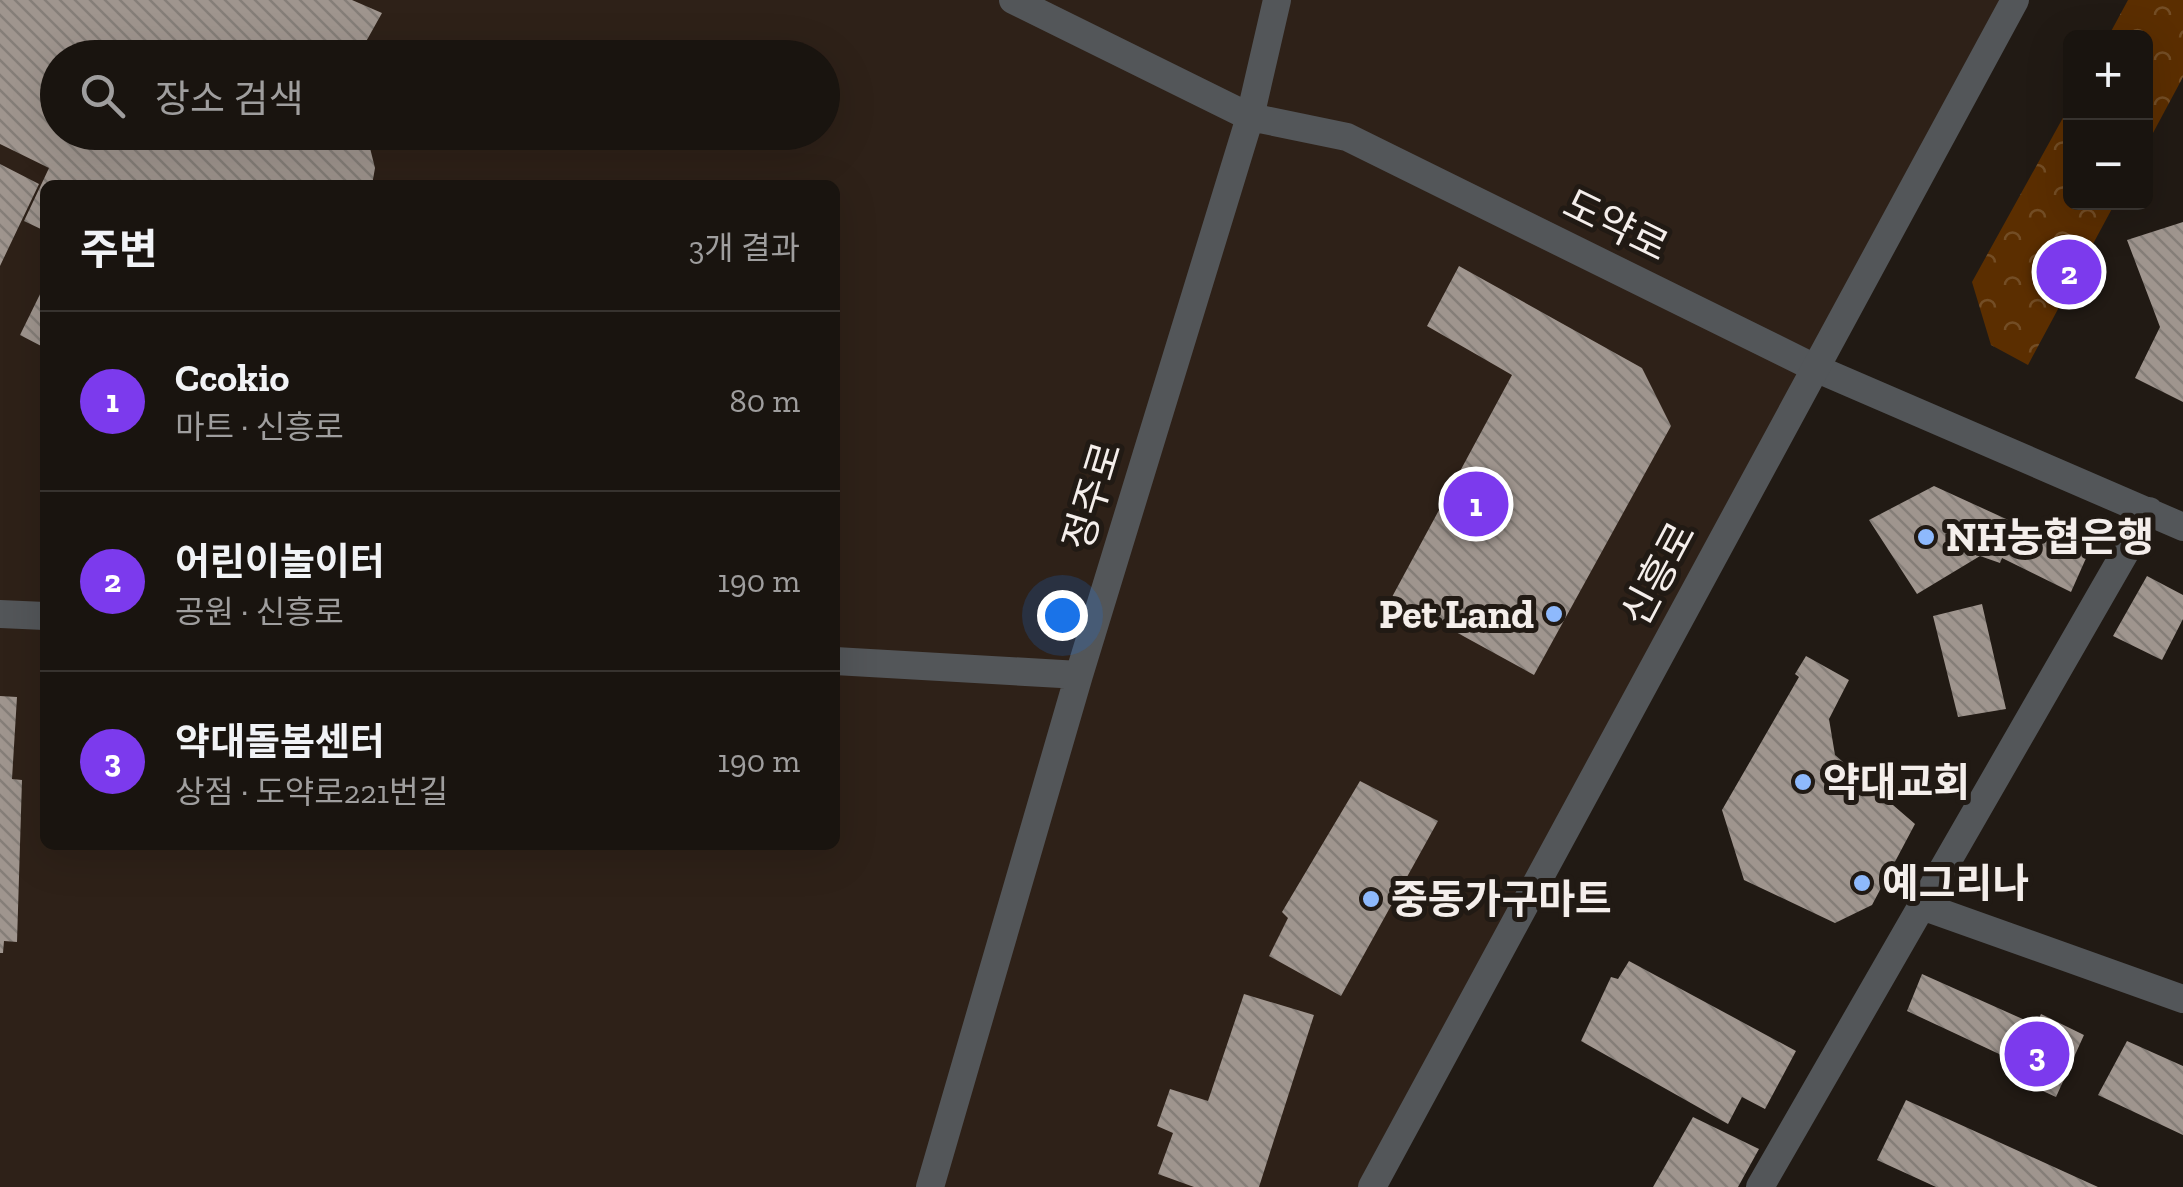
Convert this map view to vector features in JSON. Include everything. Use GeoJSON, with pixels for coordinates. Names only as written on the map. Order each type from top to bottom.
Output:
{"type":"FeatureCollection","features":[{"type":"Feature","properties":{"kind":"street","name":"도약로"},"geometry":{"type":"LineString","coordinates":[[1013,0],[1250,117],[1348,138],[1815,368],[2183,527]]}},
{"type":"Feature","properties":{"kind":"street","name":"정주로"},"geometry":{"type":"LineString","coordinates":[[930,1187],[1079,675],[1250,117],[1277,0]]}},
{"type":"Feature","properties":{"kind":"street","name":"신흥로"},"geometry":{"type":"LineString","coordinates":[[1372,1187],[2015,0]]}},
{"type":"Feature","properties":{"kind":"street"},"geometry":{"type":"LineString","coordinates":[[1760,1187],[2149,511]]}},
{"type":"Feature","properties":{"kind":"street"},"geometry":{"type":"LineString","coordinates":[[0,614],[40,616]]}},
{"type":"Feature","properties":{"kind":"street"},"geometry":{"type":"LineString","coordinates":[[840,661],[1079,675]]}},
{"type":"Feature","properties":{"kind":"street"},"geometry":{"type":"LineString","coordinates":[[1922,906],[2183,999]]}},
{"type":"Feature","properties":{"kind":"shaded area"},"geometry":{"type":"Polygon","coordinates":[[[0,0],[2015,0],[1364,1187],[0,1187],[0,0]]]}},
{"type":"Feature","properties":{"kind":"green space"},"geometry":{"type":"Polygon","coordinates":[[[2128,0],[2183,0],[2183,77],[2153,133],[2153,30],[2112,30],[2128,0]]]}},
{"type":"Feature","properties":{"kind":"green space"},"geometry":{"type":"Polygon","coordinates":[[[2063,118],[2063,210],[2111,210],[2028,365],[1991,345],[1972,282],[2063,118]]]}},
{"type":"Feature","properties":{"kind":"building"},"geometry":{"type":"Polygon","coordinates":[[[0,0],[352,0],[382,13],[367,40],[40,40],[40,150],[370,150],[375,168],[373,180],[43,180],[49,168],[0,144],[0,0]]]}},
{"type":"Feature","properties":{"kind":"building"},"geometry":{"type":"Polygon","coordinates":[[[0,164],[39,184],[0,266],[0,164]]]}},
{"type":"Feature","properties":{"kind":"building"},"geometry":{"type":"Polygon","coordinates":[[[40,187],[40,229],[24,221],[40,187]]]}},
{"type":"Feature","properties":{"kind":"building"},"geometry":{"type":"Polygon","coordinates":[[[2183,222],[2183,402],[2135,378],[2160,327],[2127,240],[2183,222]]]}},
{"type":"Feature","properties":{"kind":"building"},"geometry":{"type":"Polygon","coordinates":[[[1459,266],[1642,368],[1671,426],[1534,675],[1392,597],[1512,375],[1427,326],[1459,266]]]}},
{"type":"Feature","properties":{"kind":"building"},"geometry":{"type":"Polygon","coordinates":[[[40,294],[40,345],[20,335],[40,294]]]}},
{"type":"Feature","properties":{"kind":"building"},"geometry":{"type":"Polygon","coordinates":[[[1934,486],[2087,556],[2071,592],[2002,558],[2000,563],[1980,556],[1917,594],[1869,520],[1934,486]]]}},
{"type":"Feature","properties":{"kind":"building"},"geometry":{"type":"Polygon","coordinates":[[[2147,576],[2183,595],[2183,619],[2162,660],[2113,636],[2147,576]]]}},
{"type":"Feature","properties":{"kind":"building"},"geometry":{"type":"Polygon","coordinates":[[[1982,604],[2006,709],[1958,717],[1933,616],[1982,604]]]}},
{"type":"Feature","properties":{"kind":"building","name":"약대교회"},"geometry":{"type":"Polygon","coordinates":[[[1806,656],[1849,680],[1829,719],[1835,755],[1915,824],[1872,905],[1835,923],[1744,880],[1722,810],[1799,677],[1795,674],[1806,656]]]}},
{"type":"Feature","properties":{"kind":"building"},"geometry":{"type":"Polygon","coordinates":[[[0,696],[17,697],[12,779],[22,780],[17,942],[4,941],[3,953],[0,953],[0,696]]]}},
{"type":"Feature","properties":{"kind":"building"},"geometry":{"type":"Polygon","coordinates":[[[1360,781],[1438,821],[1341,996],[1269,956],[1288,918],[1282,912],[1360,781]]]}},
{"type":"Feature","properties":{"kind":"building"},"geometry":{"type":"Polygon","coordinates":[[[1629,961],[1796,1051],[1765,1109],[1742,1097],[1728,1124],[1581,1041],[1611,977],[1618,979],[1629,961]]]}},
{"type":"Feature","properties":{"kind":"building"},"geometry":{"type":"Polygon","coordinates":[[[1922,974],[2036,1025],[2041,1014],[2084,1035],[2056,1097],[2034,1087],[2040,1073],[1907,1011],[1922,974]]]}},
{"type":"Feature","properties":{"kind":"building"},"geometry":{"type":"Polygon","coordinates":[[[1244,994],[1314,1015],[1259,1187],[1194,1187],[1158,1174],[1173,1133],[1157,1126],[1170,1089],[1208,1101],[1244,994]]]}},
{"type":"Feature","properties":{"kind":"building"},"geometry":{"type":"Polygon","coordinates":[[[2127,1041],[2183,1066],[2183,1135],[2098,1095],[2127,1041]]]}},
{"type":"Feature","properties":{"kind":"building"},"geometry":{"type":"Polygon","coordinates":[[[1906,1100],[2098,1187],[1936,1187],[1877,1160],[1906,1100]]]}},
{"type":"Feature","properties":{"kind":"building"},"geometry":{"type":"Polygon","coordinates":[[[1693,1117],[1759,1149],[1738,1187],[1653,1187],[1693,1117]]]}},
{"type":"Feature","properties":{"kind":"place","name":"어린이놀이터"},"geometry":{"type":"Point","coordinates":[2069,272]}},
{"type":"Feature","properties":{"kind":"place","name":"Ccokio"},"geometry":{"type":"Point","coordinates":[1476,504]}},
{"type":"Feature","properties":{"kind":"place","name":"NH농협은행"},"geometry":{"type":"Point","coordinates":[1926,537]}},
{"type":"Feature","properties":{"kind":"place","name":"Pet Land"},"geometry":{"type":"Point","coordinates":[1554,614]}},
{"type":"Feature","properties":{"kind":"place","name":"약대교회"},"geometry":{"type":"Point","coordinates":[1803,782]}},
{"type":"Feature","properties":{"kind":"place","name":"예그리나"},"geometry":{"type":"Point","coordinates":[1862,883]}},
{"type":"Feature","properties":{"kind":"place","name":"중동가구마트"},"geometry":{"type":"Point","coordinates":[1371,899]}},
{"type":"Feature","properties":{"kind":"place","name":"약대돌봄센터"},"geometry":{"type":"Point","coordinates":[2037,1054]}}]}
